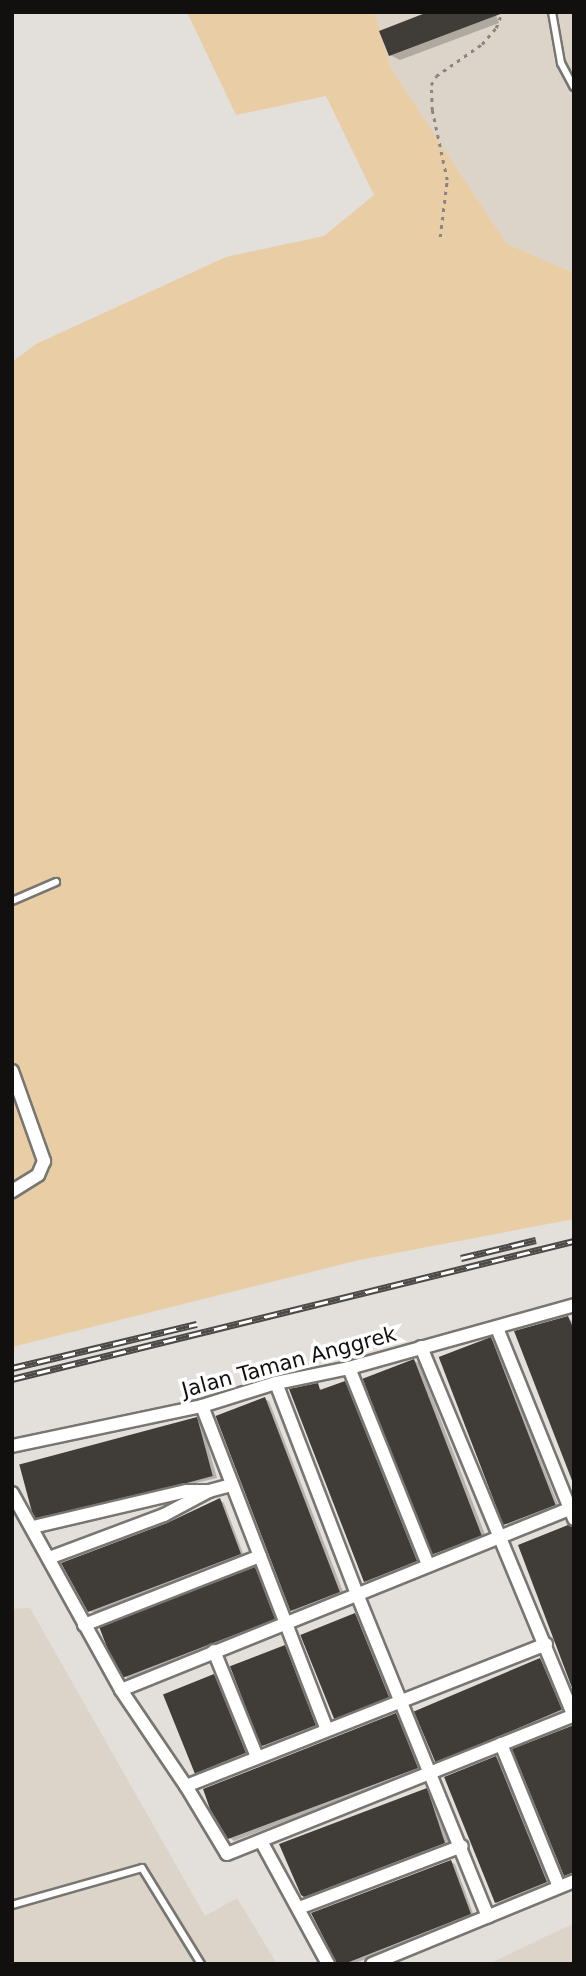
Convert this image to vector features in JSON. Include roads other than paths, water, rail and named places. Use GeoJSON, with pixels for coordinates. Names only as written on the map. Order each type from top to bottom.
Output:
{"type":"FeatureCollection","features":[{"type":"Feature","properties":{"kind":"street"},"geometry":{"type":"LineString","coordinates":[[12,1071],[44,1161],[38,1175],[12,1191]]}},
{"type":"Feature","properties":{"kind":"street","name":"Jalan Taman Anggrek"},"geometry":{"type":"LineString","coordinates":[[12,1446],[202,1406],[276,1383],[349,1368],[573,1308]]}},
{"type":"Feature","properties":{"kind":"street"},"geometry":{"type":"LineString","coordinates":[[121,1690],[498,1537],[572,1512],[497,1328]]}},
{"type":"Feature","properties":{"kind":"street"},"geometry":{"type":"LineString","coordinates":[[12,1493],[121,1690],[186,1786],[227,1854],[574,1715],[421,1347]]}},
{"type":"Feature","properties":{"kind":"street"},"geometry":{"type":"LineString","coordinates":[[349,1368],[428,1565]]}},
{"type":"Feature","properties":{"kind":"street"},"geometry":{"type":"LineString","coordinates":[[276,1383],[357,1594],[462,1846],[488,1916]]}},
{"type":"Feature","properties":{"kind":"street"},"geometry":{"type":"LineString","coordinates":[[202,1406],[327,1730]]}},
{"type":"Feature","properties":{"kind":"street"},"geometry":{"type":"LineString","coordinates":[[49,1558],[164,1515],[209,1491],[232,1485]]}},
{"type":"Feature","properties":{"kind":"street"},"geometry":{"type":"LineString","coordinates":[[33,1527],[187,1491],[209,1491]]}},
{"type":"Feature","properties":{"kind":"street"},"geometry":{"type":"LineString","coordinates":[[84,1625],[260,1556]]}},
{"type":"Feature","properties":{"kind":"street"},"geometry":{"type":"LineString","coordinates":[[186,1786],[546,1644]]}},
{"type":"Feature","properties":{"kind":"street"},"geometry":{"type":"LineString","coordinates":[[214,1651],[257,1758]]}},
{"type":"Feature","properties":{"kind":"street"},"geometry":{"type":"LineString","coordinates":[[501,1744],[559,1887]]}},
{"type":"Feature","properties":{"kind":"street"},"geometry":{"type":"LineString","coordinates":[[261,1841],[328,1964]]}},
{"type":"Feature","properties":{"kind":"street"},"geometry":{"type":"LineString","coordinates":[[299,1908],[462,1846]]}},
{"type":"Feature","properties":{"kind":"street"},"geometry":{"type":"LineString","coordinates":[[372,1964],[574,1881]]}},
{"type":"Feature","properties":{"kind":"lane"},"geometry":{"type":"LineString","coordinates":[[552,12],[561,63],[574,87]]}},
{"type":"Feature","properties":{"kind":"lane"},"geometry":{"type":"LineString","coordinates":[[12,901],[56,882]]}},
{"type":"Feature","properties":{"kind":"lane"},"geometry":{"type":"LineString","coordinates":[[12,1905],[142,1868],[201,1964]]}},
{"type":"Feature","properties":{"kind":"railway"},"geometry":{"type":"LineString","coordinates":[[461,1258],[536,1240]]}},
{"type":"Feature","properties":{"kind":"railway"},"geometry":{"type":"LineString","coordinates":[[12,1379],[574,1241]]}},
{"type":"Feature","properties":{"kind":"railway"},"geometry":{"type":"LineString","coordinates":[[12,1368],[197,1324]]}}]}
